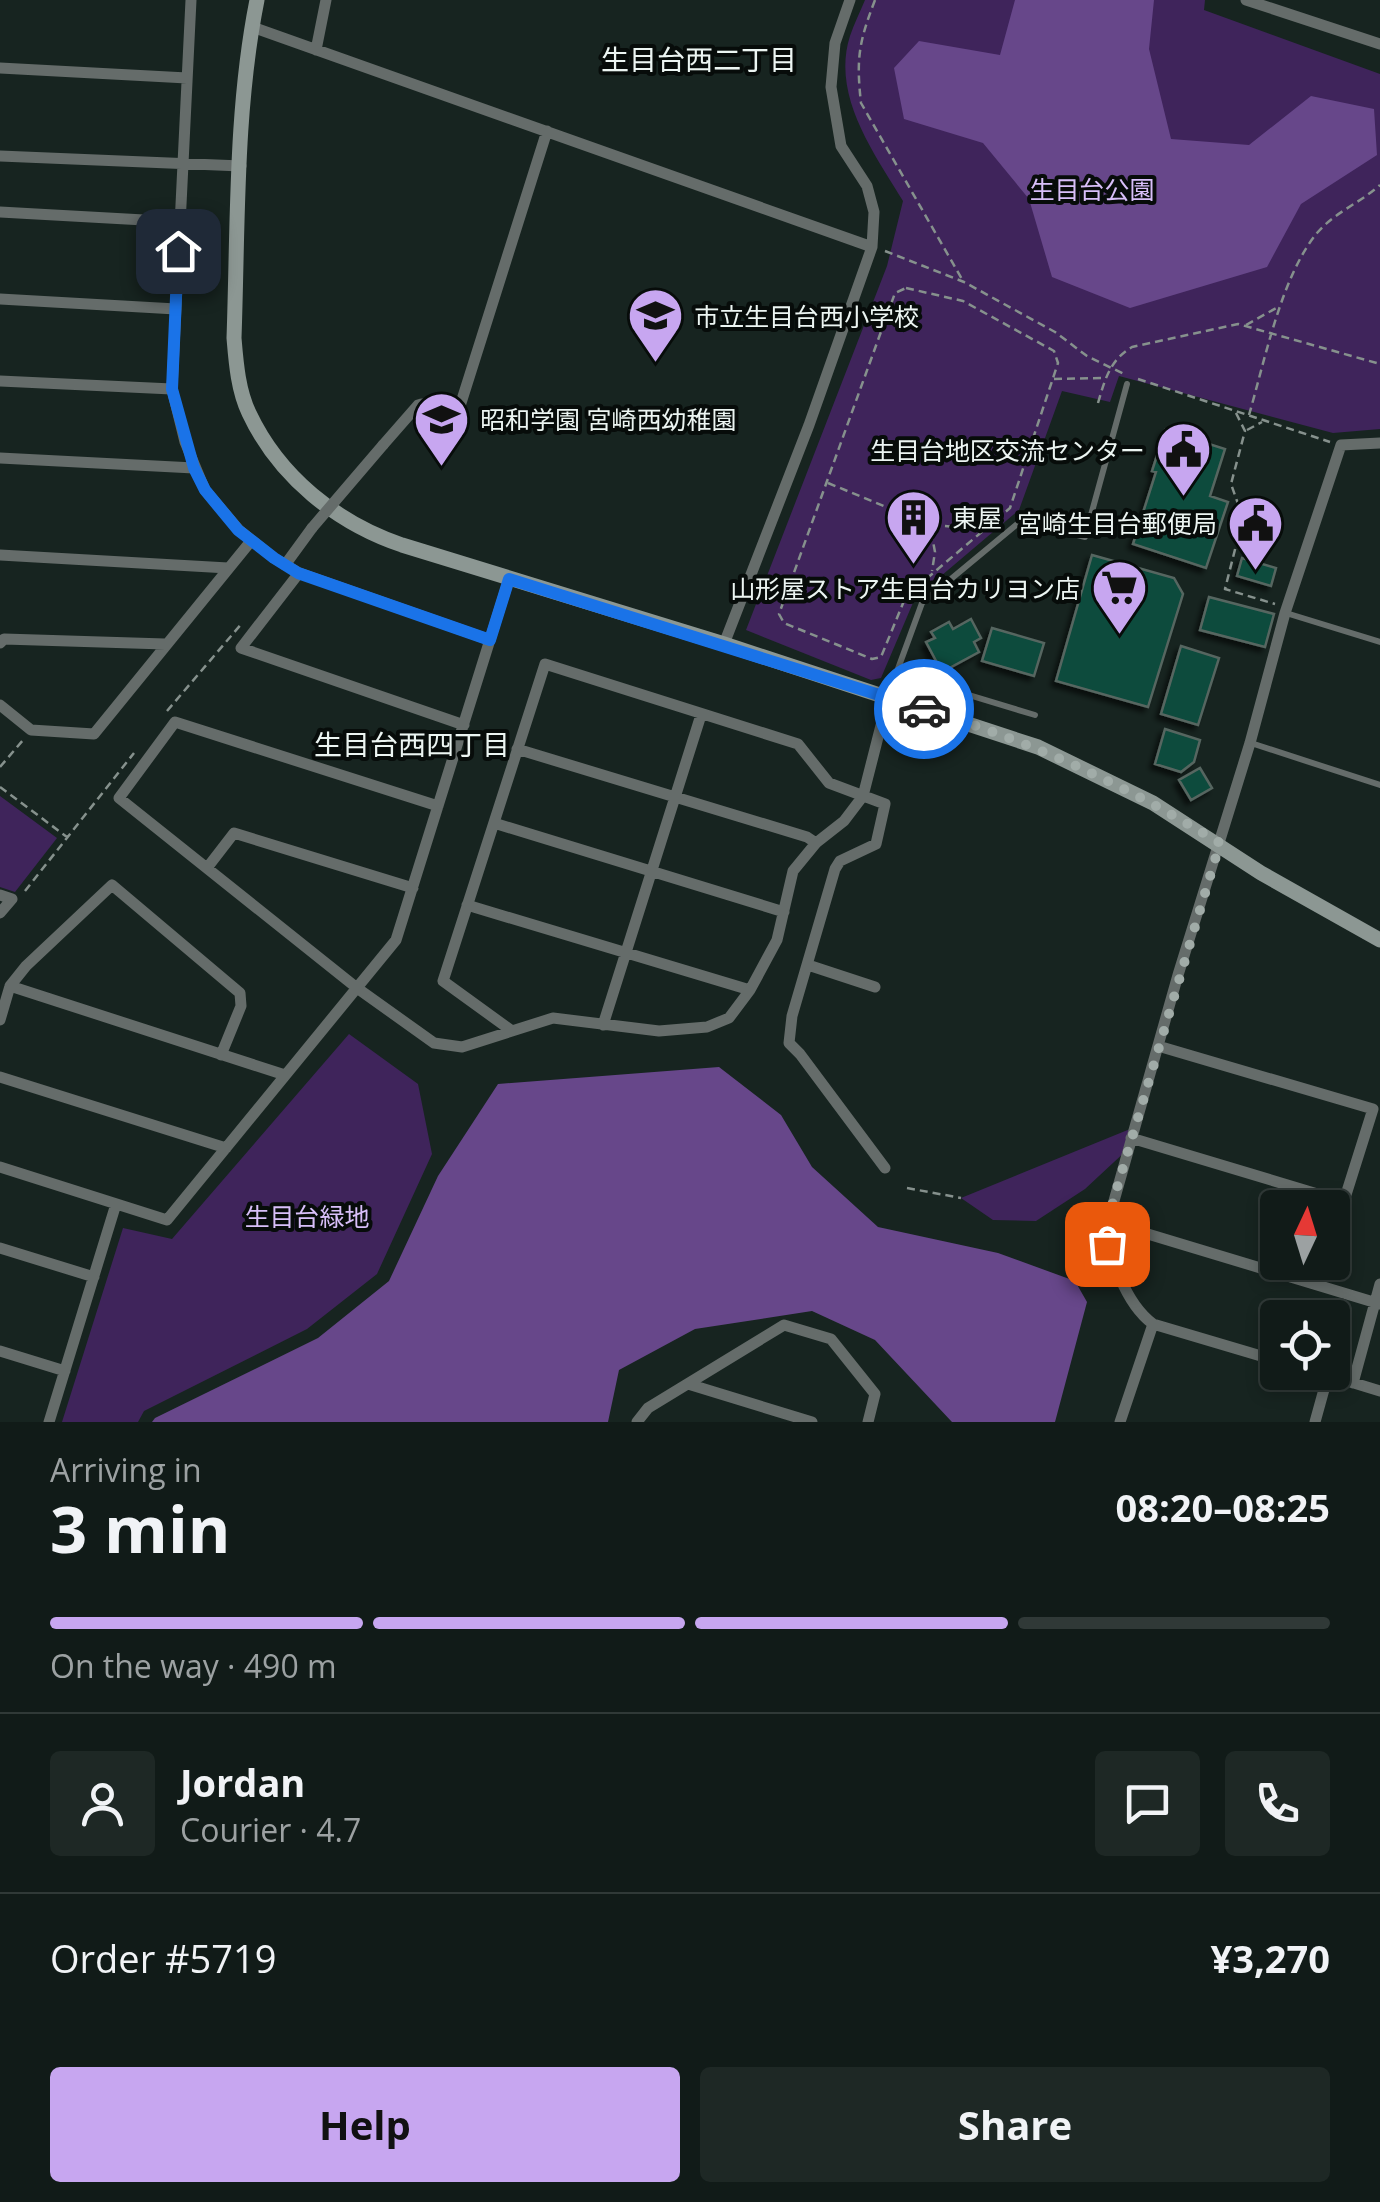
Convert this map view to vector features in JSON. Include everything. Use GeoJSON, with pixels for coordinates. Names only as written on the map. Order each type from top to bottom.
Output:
{"type":"FeatureCollection","features":[{"type":"Feature","properties":{"kind":"street"},"geometry":{"type":"LineString","coordinates":[[191,0],[172,389],[194,468],[222,513],[252,541],[298,573],[490,640]]}},
{"type":"Feature","properties":{"kind":"street"},"geometry":{"type":"LineString","coordinates":[[257,0],[241,166],[236,360],[248,410],[267,445],[330,511],[350,525],[387,540],[724,644],[1038,747],[1153,802],[1261,872],[1380,940]]}},
{"type":"Feature","properties":{"kind":"street"},"geometry":{"type":"LineString","coordinates":[[316,50],[326,0]]}},
{"type":"Feature","properties":{"kind":"street"},"geometry":{"type":"LineString","coordinates":[[724,644],[876,248],[874,212],[867,186],[841,146],[832,87],[834,43],[850,0]]}},
{"type":"Feature","properties":{"kind":"street"},"geometry":{"type":"LineString","coordinates":[[1246,0],[1380,44]]}},
{"type":"Feature","properties":{"kind":"street"},"geometry":{"type":"LineString","coordinates":[[252,27],[876,248]]}},
{"type":"Feature","properties":{"kind":"street"},"geometry":{"type":"LineString","coordinates":[[0,68],[187,78]]}},
{"type":"Feature","properties":{"kind":"street"},"geometry":{"type":"LineString","coordinates":[[285,564],[418,405],[424,402],[449,410],[460,406],[547,131]]}},
{"type":"Feature","properties":{"kind":"street"},"geometry":{"type":"LineString","coordinates":[[0,156],[241,166]]}},
{"type":"Feature","properties":{"kind":"street"},"geometry":{"type":"LineString","coordinates":[[0,212],[180,222]]}},
{"type":"Feature","properties":{"kind":"street"},"geometry":{"type":"LineString","coordinates":[[0,299],[176,309]]}},
{"type":"Feature","properties":{"kind":"street"},"geometry":{"type":"LineString","coordinates":[[0,382],[172,389]]}},
{"type":"Feature","properties":{"kind":"street"},"geometry":{"type":"LineString","coordinates":[[1260,1355],[1153,1324],[1142,1315],[1107,1244],[1108,1222],[1286,610],[1341,445],[1380,443]]}},
{"type":"Feature","properties":{"kind":"street"},"geometry":{"type":"LineString","coordinates":[[0,458],[194,468]]}},
{"type":"Feature","properties":{"kind":"street"},"geometry":{"type":"LineString","coordinates":[[0,705],[31,730],[94,734],[252,541]]}},
{"type":"Feature","properties":{"kind":"street"},"geometry":{"type":"LineString","coordinates":[[0,555],[228,568]]}},
{"type":"Feature","properties":{"kind":"street"},"geometry":{"type":"LineString","coordinates":[[298,573],[241,648],[464,725]]}},
{"type":"Feature","properties":{"kind":"street"},"geometry":{"type":"LineString","coordinates":[[0,1167],[167,1220],[396,940],[509,579]]}},
{"type":"Feature","properties":{"kind":"street"},"geometry":{"type":"LineString","coordinates":[[0,644],[4,639],[166,644]]}},
{"type":"Feature","properties":{"kind":"street"},"geometry":{"type":"LineString","coordinates":[[512,1031],[444,981],[545,664],[798,744],[830,783],[886,804],[876,844],[840,861],[835,868],[792,1016],[789,1043],[886,1168]]}},
{"type":"Feature","properties":{"kind":"street"},"geometry":{"type":"LineString","coordinates":[[438,806],[175,722],[118,798],[356,988],[434,1043],[462,1046],[553,1018],[660,1031],[707,1027],[729,1018],[750,990],[776,940],[793,871],[816,843],[844,821],[862,796],[888,698]]}},
{"type":"Feature","properties":{"kind":"street"},"geometry":{"type":"LineString","coordinates":[[602,1026],[701,714]]}},
{"type":"Feature","properties":{"kind":"street"},"geometry":{"type":"LineString","coordinates":[[517,749],[816,843]]}},
{"type":"Feature","properties":{"kind":"street"},"geometry":{"type":"LineString","coordinates":[[494,823],[784,912]]}},
{"type":"Feature","properties":{"kind":"street"},"geometry":{"type":"LineString","coordinates":[[207,868],[234,834],[413,888]]}},
{"type":"Feature","properties":{"kind":"street"},"geometry":{"type":"LineString","coordinates":[[0,1020],[10,986],[26,966],[112,885],[240,993],[240,1006],[221,1055]]}},
{"type":"Feature","properties":{"kind":"street"},"geometry":{"type":"LineString","coordinates":[[0,913],[6,897]]}},
{"type":"Feature","properties":{"kind":"street"},"geometry":{"type":"LineString","coordinates":[[468,905],[750,990]]}},
{"type":"Feature","properties":{"kind":"street"},"geometry":{"type":"LineString","coordinates":[[808,965],[875,987]]}},
{"type":"Feature","properties":{"kind":"street"},"geometry":{"type":"LineString","coordinates":[[10,986],[285,1076]]}},
{"type":"Feature","properties":{"kind":"street"},"geometry":{"type":"LineString","coordinates":[[1158,1046],[1373,1109],[1348,1190]]}},
{"type":"Feature","properties":{"kind":"street"},"geometry":{"type":"LineString","coordinates":[[0,1076],[226,1148]]}},
{"type":"Feature","properties":{"kind":"street"},"geometry":{"type":"LineString","coordinates":[[1131,1138],[1304,1190]]}},
{"type":"Feature","properties":{"kind":"street"},"geometry":{"type":"LineString","coordinates":[[50,1422],[116,1204]]}},
{"type":"Feature","properties":{"kind":"street"},"geometry":{"type":"LineString","coordinates":[[1108,1222],[1377,1304]]}},
{"type":"Feature","properties":{"kind":"street"},"geometry":{"type":"LineString","coordinates":[[0,1248],[94,1277]]}},
{"type":"Feature","properties":{"kind":"street"},"geometry":{"type":"LineString","coordinates":[[1318,1285],[1320,1280]]}},
{"type":"Feature","properties":{"kind":"street"},"geometry":{"type":"LineString","coordinates":[[1353,1383],[1380,1284]]}},
{"type":"Feature","properties":{"kind":"street"},"geometry":{"type":"LineString","coordinates":[[1125,1421],[1153,1324]]}},
{"type":"Feature","properties":{"kind":"street"},"geometry":{"type":"LineString","coordinates":[[637,1422],[648,1408],[784,1325],[831,1338],[875,1394],[868,1422]]}},
{"type":"Feature","properties":{"kind":"street"},"geometry":{"type":"LineString","coordinates":[[0,1351],[65,1371]]}},
{"type":"Feature","properties":{"kind":"street"},"geometry":{"type":"LineString","coordinates":[[1350,1382],[1380,1391]]}},
{"type":"Feature","properties":{"kind":"street"},"geometry":{"type":"LineString","coordinates":[[688,1384],[812,1422]]}},
{"type":"Feature","properties":{"kind":"street"},"geometry":{"type":"LineString","coordinates":[[1315,1422],[1320,1390]]}},
{"type":"Feature","properties":{"kind":"lane"},"geometry":{"type":"LineString","coordinates":[[888,698],[922,603],[1022,520],[1086,537],[1128,384]]}},
{"type":"Feature","properties":{"kind":"lane"},"geometry":{"type":"LineString","coordinates":[[1286,610],[1380,642]]}},
{"type":"Feature","properties":{"kind":"lane"},"geometry":{"type":"LineString","coordinates":[[896,673],[1036,715]]}},
{"type":"Feature","properties":{"kind":"lane"},"geometry":{"type":"LineString","coordinates":[[1250,743],[1380,786]]}},
{"type":"Feature","properties":{"kind":"path"},"geometry":{"type":"LineString","coordinates":[[876,0],[859,41],[862,103],[964,282]]}},
{"type":"Feature","properties":{"kind":"path"},"geometry":{"type":"LineString","coordinates":[[1248,417],[1279,307],[1301,258],[1318,232],[1337,214],[1380,186]]}},
{"type":"Feature","properties":{"kind":"path"},"geometry":{"type":"LineString","coordinates":[[876,248],[964,282],[1110,367],[1236,413],[1341,445]]}},
{"type":"Feature","properties":{"kind":"path"},"geometry":{"type":"LineString","coordinates":[[906,288],[963,301],[1054,351],[1058,363],[1053,380],[1010,508],[906,596],[881,657],[872,659],[784,622],[779,614],[895,293],[906,288]]}},
{"type":"Feature","properties":{"kind":"path"},"geometry":{"type":"LineString","coordinates":[[1245,326],[1279,307]]}},
{"type":"Feature","properties":{"kind":"path"},"geometry":{"type":"LineString","coordinates":[[1098,403],[1110,367],[1132,347],[1238,324],[1380,364]]}},
{"type":"Feature","properties":{"kind":"path"},"geometry":{"type":"LineString","coordinates":[[1053,380],[1106,378]]}},
{"type":"Feature","properties":{"kind":"path"},"geometry":{"type":"LineString","coordinates":[[1236,413],[1245,431],[1231,484],[1243,518],[1225,588],[1286,610]]}},
{"type":"Feature","properties":{"kind":"path"},"geometry":{"type":"LineString","coordinates":[[1245,431],[1263,422]]}},
{"type":"Feature","properties":{"kind":"path"},"geometry":{"type":"LineString","coordinates":[[826,483],[930,525],[984,529]]}},
{"type":"Feature","properties":{"kind":"path"},"geometry":{"type":"LineString","coordinates":[[930,525],[932,574]]}},
{"type":"Feature","properties":{"kind":"path"},"geometry":{"type":"LineString","coordinates":[[166,714],[226,642]]}},
{"type":"Feature","properties":{"kind":"path"},"geometry":{"type":"LineString","coordinates":[[0,767],[31,730]]}},
{"type":"Feature","properties":{"kind":"path"},"geometry":{"type":"LineString","coordinates":[[6,897],[28,890],[141,744]]}},
{"type":"Feature","properties":{"kind":"path"},"geometry":{"type":"LineString","coordinates":[[0,787],[67,837]]}},
{"type":"Feature","properties":{"kind":"path"},"geometry":{"type":"LineString","coordinates":[[907,1188],[960,1198]]}},
{"type":"Feature","properties":{"kind":"green space","name":"生目台公園"},"geometry":{"type":"Polygon","coordinates":[[[865,0],[1205,0],[1204,10],[1380,74],[1380,429],[1333,433],[1119,376],[1110,402],[1062,391],[1019,510],[915,598],[881,678],[871,680],[746,630],[887,266],[903,201],[859,123],[846,80],[850,36],[865,0]]]}},
{"type":"Feature","properties":{"kind":"green space"},"geometry":{"type":"Polygon","coordinates":[[[1015,0],[1154,0],[1149,49],[1171,139],[1249,145],[1311,96],[1374,109],[1377,155],[1301,204],[1267,267],[1130,308],[1052,277],[1029,199],[983,143],[904,119],[894,68],[919,41],[1000,55],[1015,0]]]}},
{"type":"Feature","properties":{"kind":"green space"},"geometry":{"type":"Polygon","coordinates":[[[0,796],[57,838],[15,892],[0,887],[0,796]]]}},
{"type":"Feature","properties":{"kind":"green space","name":"生目台緑地"},"geometry":{"type":"Polygon","coordinates":[[[349,1034],[418,1084],[432,1154],[377,1274],[307,1329],[144,1411],[138,1422],[62,1422],[123,1228],[172,1239],[349,1034]]]}},
{"type":"Feature","properties":{"kind":"green space"},"geometry":{"type":"Polygon","coordinates":[[[719,1067],[781,1115],[812,1167],[878,1227],[998,1253],[1075,1281],[1087,1302],[1055,1422],[952,1422],[875,1340],[812,1311],[695,1329],[619,1370],[608,1422],[152,1422],[318,1338],[389,1281],[438,1176],[498,1084],[719,1067]]]}},
{"type":"Feature","properties":{"kind":"green space"},"geometry":{"type":"Polygon","coordinates":[[[1135,1127],[1128,1149],[1085,1189],[1036,1221],[993,1220],[961,1198],[1135,1127]]]}},
{"type":"Feature","properties":{"kind":"building","name":"生目台地区交流センター"},"geometry":{"type":"Polygon","coordinates":[[[1165,430],[1225,449],[1210,496],[1228,502],[1206,568],[1133,544],[1165,430]]]}},
{"type":"Feature","properties":{"kind":"building","name":"山形屋ストア生目台カリヨン店"},"geometry":{"type":"Polygon","coordinates":[[[1092,555],[1174,578],[1183,594],[1148,707],[1056,681],[1092,555]]]}},
{"type":"Feature","properties":{"kind":"building","name":"宮崎生目台郵便局"},"geometry":{"type":"Polygon","coordinates":[[[1242,558],[1276,568],[1271,586],[1237,576],[1242,558]]]}},
{"type":"Feature","properties":{"kind":"building"},"geometry":{"type":"Polygon","coordinates":[[[1209,597],[1274,614],[1265,647],[1200,630],[1209,597]]]}},
{"type":"Feature","properties":{"kind":"building"},"geometry":{"type":"Polygon","coordinates":[[[971,619],[981,638],[974,642],[979,652],[942,672],[926,642],[935,638],[931,632],[949,622],[953,629],[971,619]]]}},
{"type":"Feature","properties":{"kind":"building"},"geometry":{"type":"Polygon","coordinates":[[[992,628],[1044,643],[1034,676],[982,661],[992,628]]]}},
{"type":"Feature","properties":{"kind":"building"},"geometry":{"type":"Polygon","coordinates":[[[1181,646],[1219,658],[1198,725],[1161,714],[1181,646]]]}},
{"type":"Feature","properties":{"kind":"building"},"geometry":{"type":"Polygon","coordinates":[[[1165,729],[1200,740],[1194,762],[1181,772],[1155,764],[1165,729]]]}},
{"type":"Feature","properties":{"kind":"building"},"geometry":{"type":"Polygon","coordinates":[[[1200,768],[1212,788],[1191,800],[1179,780],[1200,768]]]}},
{"type":"Feature","properties":{"kind":"way so far"},"geometry":{"type":"LineString","coordinates":[[924,709],[1038,747],[1153,802],[1220,843],[1114,1198],[1107,1244]]}},
{"type":"Feature","properties":{"kind":"place","name":"市立生目台西小学校"},"geometry":{"type":"Point","coordinates":[655,365]}},
{"type":"Feature","properties":{"kind":"place","name":"昭和学園 宮崎西幼稚園"},"geometry":{"type":"Point","coordinates":[441,468]}},
{"type":"Feature","properties":{"kind":"place","name":"生目台地区交流センター"},"geometry":{"type":"Point","coordinates":[1184,499]}},
{"type":"Feature","properties":{"kind":"place","name":"東屋"},"geometry":{"type":"Point","coordinates":[913,566]}},
{"type":"Feature","properties":{"kind":"place","name":"宮崎生目台郵便局"},"geometry":{"type":"Point","coordinates":[1256,572]}},
{"type":"Feature","properties":{"kind":"place","name":"山形屋ストア生目台カリヨン店"},"geometry":{"type":"Point","coordinates":[1119,637]}},
{"type":"Feature","properties":{"kind":"district","name":"生目台西二丁目"},"geometry":{"type":"Point","coordinates":[699,59]}},
{"type":"Feature","properties":{"kind":"district","name":"生目台西四丁目"},"geometry":{"type":"Point","coordinates":[412,744]}},
{"type":"Feature","properties":{"kind":"route"},"geometry":{"type":"LineString","coordinates":[[178,251],[172,389],[194,468],[205,490],[238,530],[298,573],[490,640],[509,579],[924,709]]}}]}
